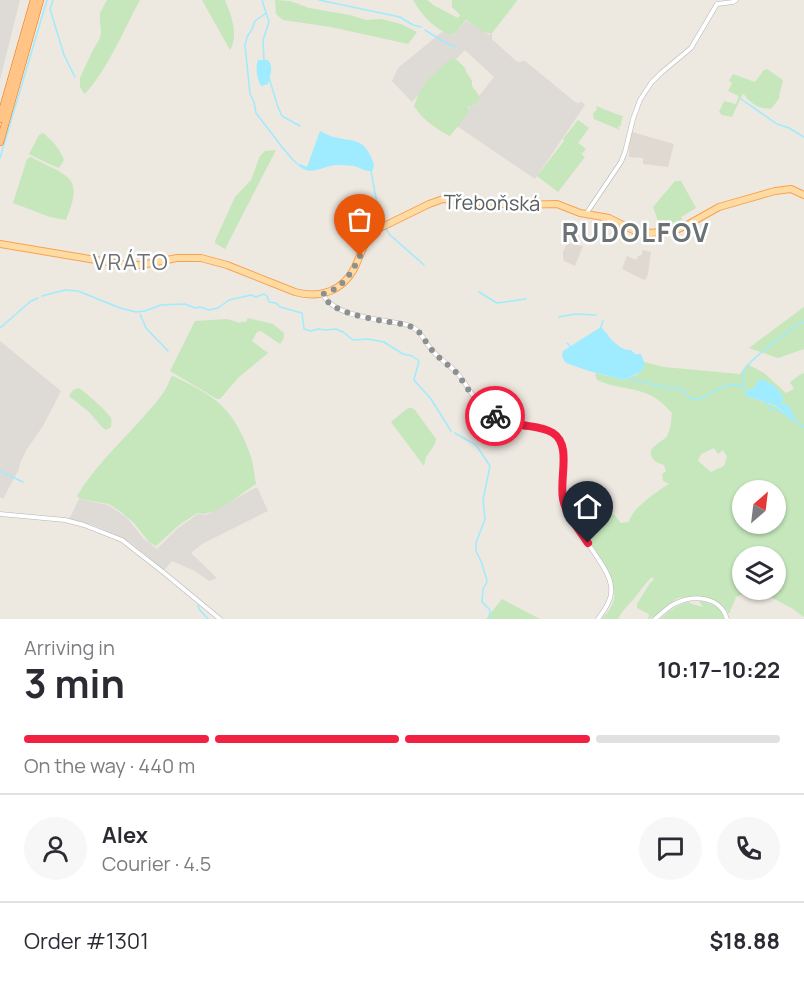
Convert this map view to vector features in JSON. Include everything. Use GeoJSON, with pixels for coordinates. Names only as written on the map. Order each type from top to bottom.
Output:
{"type":"FeatureCollection","features":[{"type":"Feature","properties":{"kind":"highway"},"geometry":{"type":"LineString","coordinates":[[0,119],[34,0]]}},
{"type":"Feature","properties":{"kind":"highway"},"geometry":{"type":"LineString","coordinates":[[0,142],[40,0]]}},
{"type":"Feature","properties":{"kind":"main road","name":"Třeboňská"},"geometry":{"type":"LineString","coordinates":[[323,294],[336,289],[348,278],[369,237],[384,225],[443,199],[516,206],[553,204],[609,218],[633,230],[651,233],[676,230],[725,204],[775,191],[791,189],[804,195]]}},
{"type":"Feature","properties":{"kind":"main road"},"geometry":{"type":"LineString","coordinates":[[0,244],[120,264],[141,265],[177,258],[201,258],[227,265],[298,293],[323,294]]}},
{"type":"Feature","properties":{"kind":"street"},"geometry":{"type":"LineString","coordinates":[[586,214],[621,162],[635,111],[648,88],[661,73],[697,41],[718,3],[736,0]]}},
{"type":"Feature","properties":{"kind":"street"},"geometry":{"type":"LineString","coordinates":[[323,294],[329,304],[341,310],[414,328],[422,335],[434,353],[457,373],[484,409],[502,420],[549,431],[561,440],[563,500],[569,514],[604,568],[611,586],[610,601],[598,619]]}},
{"type":"Feature","properties":{"kind":"street"},"geometry":{"type":"LineString","coordinates":[[0,514],[65,520],[122,540],[220,619]]}},
{"type":"Feature","properties":{"kind":"street"},"geometry":{"type":"LineString","coordinates":[[655,619],[671,605],[686,599],[697,598],[718,605],[724,611],[727,619]]}},
{"type":"Feature","properties":{"kind":"shaded area"},"geometry":{"type":"Polygon","coordinates":[[[0,0],[20,0],[0,80],[0,0]]]}},
{"type":"Feature","properties":{"kind":"shaded area"},"geometry":{"type":"Polygon","coordinates":[[[466,21],[489,35],[491,33],[492,39],[515,60],[525,61],[574,101],[585,105],[535,179],[457,126],[469,112],[468,109],[478,102],[479,96],[494,77],[465,50],[455,60],[449,60],[412,102],[392,81],[398,68],[443,31],[453,35],[466,21]]]}},
{"type":"Feature","properties":{"kind":"shaded area"},"geometry":{"type":"Polygon","coordinates":[[[632,132],[674,144],[668,167],[643,164],[643,158],[629,157],[632,132]]]}},
{"type":"Feature","properties":{"kind":"shaded area"},"geometry":{"type":"Polygon","coordinates":[[[567,243],[583,246],[575,266],[564,261],[563,252],[567,243]]]}},
{"type":"Feature","properties":{"kind":"shaded area"},"geometry":{"type":"Polygon","coordinates":[[[642,250],[651,252],[648,274],[644,280],[622,269],[627,256],[636,260],[642,255],[642,250]]]}},
{"type":"Feature","properties":{"kind":"shaded area"},"geometry":{"type":"Polygon","coordinates":[[[0,341],[61,391],[43,426],[27,449],[3,499],[0,497],[0,341]]]}},
{"type":"Feature","properties":{"kind":"shaded area"},"geometry":{"type":"Polygon","coordinates":[[[257,487],[268,511],[202,544],[191,553],[217,578],[209,581],[195,571],[172,561],[164,570],[130,542],[93,525],[69,519],[79,499],[108,505],[126,517],[144,539],[157,549],[178,528],[198,514],[206,515],[257,487]]]}},
{"type":"Feature","properties":{"kind":"green space"},"geometry":{"type":"Polygon","coordinates":[[[107,0],[140,0],[108,61],[85,94],[80,87],[80,78],[100,38],[100,13],[107,0]]]}},
{"type":"Feature","properties":{"kind":"green space"},"geometry":{"type":"Polygon","coordinates":[[[202,0],[225,0],[232,18],[234,32],[230,50],[202,0]]]}},
{"type":"Feature","properties":{"kind":"green space"},"geometry":{"type":"Polygon","coordinates":[[[275,0],[290,1],[309,8],[366,20],[381,19],[401,24],[417,32],[408,44],[331,27],[283,20],[276,14],[275,0]]]}},
{"type":"Feature","properties":{"kind":"green space"},"geometry":{"type":"Polygon","coordinates":[[[413,0],[427,0],[458,18],[460,15],[452,7],[452,0],[517,1],[492,33],[482,31],[466,20],[455,33],[450,35],[428,20],[413,0]]]}},
{"type":"Feature","properties":{"kind":"green space"},"geometry":{"type":"Polygon","coordinates":[[[452,59],[457,60],[465,68],[479,99],[475,105],[468,107],[469,112],[450,136],[430,123],[414,106],[420,91],[428,80],[452,59]]]}},
{"type":"Feature","properties":{"kind":"green space"},"geometry":{"type":"Polygon","coordinates":[[[767,69],[783,80],[780,97],[772,108],[755,105],[743,93],[732,117],[719,112],[724,101],[736,104],[739,96],[728,91],[732,83],[729,81],[733,74],[755,82],[767,69]]]}},
{"type":"Feature","properties":{"kind":"green space"},"geometry":{"type":"Polygon","coordinates":[[[596,106],[624,117],[618,127],[620,130],[594,119],[596,106]]]}},
{"type":"Feature","properties":{"kind":"green space"},"geometry":{"type":"Polygon","coordinates":[[[578,120],[589,128],[578,143],[586,149],[582,154],[574,148],[585,157],[558,192],[537,176],[578,120]]]}},
{"type":"Feature","properties":{"kind":"green space"},"geometry":{"type":"Polygon","coordinates":[[[43,133],[55,145],[64,160],[59,168],[29,154],[39,135],[43,133]]]}},
{"type":"Feature","properties":{"kind":"green space"},"geometry":{"type":"Polygon","coordinates":[[[276,150],[225,249],[215,241],[235,197],[251,180],[260,156],[265,151],[276,150]]]}},
{"type":"Feature","properties":{"kind":"green space"},"geometry":{"type":"Polygon","coordinates":[[[31,157],[62,173],[73,185],[72,205],[66,220],[50,217],[13,203],[27,159],[31,157]]]}},
{"type":"Feature","properties":{"kind":"green space"},"geometry":{"type":"Polygon","coordinates":[[[675,181],[681,181],[696,208],[681,217],[684,224],[661,229],[653,207],[675,181]]]}},
{"type":"Feature","properties":{"kind":"green space"},"geometry":{"type":"Polygon","coordinates":[[[804,307],[804,349],[778,358],[749,348],[804,307]]]}},
{"type":"Feature","properties":{"kind":"green space"},"geometry":{"type":"Polygon","coordinates":[[[248,318],[273,324],[284,333],[284,338],[280,344],[261,331],[257,332],[252,341],[268,353],[239,377],[220,399],[170,371],[195,321],[227,319],[245,323],[248,318]]]}},
{"type":"Feature","properties":{"kind":"green space"},"geometry":{"type":"Polygon","coordinates":[[[644,362],[664,367],[740,374],[747,364],[764,373],[786,393],[794,389],[790,382],[804,373],[804,617],[776,600],[786,600],[786,546],[732,546],[732,600],[735,600],[729,614],[715,600],[692,596],[678,598],[648,619],[649,614],[637,608],[637,604],[654,579],[652,577],[618,619],[602,619],[613,602],[612,580],[603,561],[580,527],[603,506],[607,506],[621,523],[629,522],[640,506],[669,484],[663,481],[662,474],[666,471],[664,465],[654,460],[651,450],[667,436],[672,413],[652,396],[603,383],[597,380],[595,373],[624,380],[638,374],[644,367],[644,362]],[[755,387],[745,393],[746,396],[773,405],[796,420],[782,404],[755,387]],[[714,448],[701,454],[698,461],[711,472],[724,466],[727,457],[723,450],[718,454],[714,448]]]}},
{"type":"Feature","properties":{"kind":"green space"},"geometry":{"type":"Polygon","coordinates":[[[173,376],[210,396],[231,416],[249,450],[256,484],[214,511],[193,516],[179,525],[156,546],[149,542],[134,523],[109,504],[80,499],[77,496],[98,467],[157,401],[173,376]]]}},
{"type":"Feature","properties":{"kind":"green space"},"geometry":{"type":"Polygon","coordinates":[[[79,388],[109,415],[111,427],[106,430],[103,428],[89,412],[69,396],[73,390],[79,388]]]}},
{"type":"Feature","properties":{"kind":"green space"},"geometry":{"type":"Polygon","coordinates":[[[408,408],[415,410],[436,439],[426,457],[424,466],[391,422],[408,408]]]}},
{"type":"Feature","properties":{"kind":"green space"},"geometry":{"type":"Polygon","coordinates":[[[502,599],[540,619],[486,619],[502,599]]]}},
{"type":"Feature","properties":{"kind":"green space"},"geometry":{"type":"Polygon","coordinates":[[[698,600],[714,606],[725,619],[660,619],[673,609],[688,602],[703,607],[698,600]]]}},
{"type":"Feature","properties":{"kind":"water"},"geometry":{"type":"Polygon","coordinates":[[[258,60],[268,60],[271,68],[268,84],[261,86],[257,73],[258,60]]]}},
{"type":"Feature","properties":{"kind":"water"},"geometry":{"type":"Polygon","coordinates":[[[320,131],[332,137],[356,141],[364,146],[373,162],[372,171],[347,165],[335,165],[312,171],[299,166],[300,164],[307,167],[320,131]]]}},
{"type":"Feature","properties":{"kind":"water"},"geometry":{"type":"Polygon","coordinates":[[[601,327],[619,346],[635,354],[641,354],[644,362],[642,371],[624,380],[566,363],[563,351],[601,327]]]}},
{"type":"Feature","properties":{"kind":"water"},"geometry":{"type":"Polygon","coordinates":[[[762,379],[776,387],[783,397],[782,404],[788,405],[797,421],[774,405],[746,396],[745,393],[762,379]]]}},
{"type":"Feature","properties":{"kind":"waterway"},"geometry":{"type":"LineString","coordinates":[[0,158],[47,0]]}},
{"type":"Feature","properties":{"kind":"waterway"},"geometry":{"type":"LineString","coordinates":[[53,0],[50,9],[64,55],[75,77]]}},
{"type":"Feature","properties":{"kind":"waterway"},"geometry":{"type":"LineString","coordinates":[[262,0],[269,22],[263,40],[264,62]]}},
{"type":"Feature","properties":{"kind":"waterway"},"geometry":{"type":"LineString","coordinates":[[319,0],[400,17],[421,27]]}},
{"type":"Feature","properties":{"kind":"waterway"},"geometry":{"type":"LineString","coordinates":[[266,13],[255,21],[245,45],[250,94],[256,113],[300,166]]}},
{"type":"Feature","properties":{"kind":"waterway"},"geometry":{"type":"LineString","coordinates":[[425,30],[455,47]]}},
{"type":"Feature","properties":{"kind":"waterway"},"geometry":{"type":"LineString","coordinates":[[269,78],[282,116],[300,126]]}},
{"type":"Feature","properties":{"kind":"waterway"},"geometry":{"type":"LineString","coordinates":[[741,99],[777,124],[804,137]]}},
{"type":"Feature","properties":{"kind":"waterway"},"geometry":{"type":"LineString","coordinates":[[371,171],[378,209],[384,224]]}},
{"type":"Feature","properties":{"kind":"waterway"},"geometry":{"type":"LineString","coordinates":[[386,228],[389,234],[424,265]]}},
{"type":"Feature","properties":{"kind":"waterway"},"geometry":{"type":"LineString","coordinates":[[42,296],[65,290],[78,291],[136,312],[161,305],[185,304],[209,310],[218,308],[229,300],[264,294],[269,302],[302,313],[304,329],[311,331],[336,329],[353,340],[368,339],[384,342],[419,361],[414,380],[431,399],[451,431]]}},
{"type":"Feature","properties":{"kind":"waterway"},"geometry":{"type":"LineString","coordinates":[[479,292],[497,303],[526,299]]}},
{"type":"Feature","properties":{"kind":"waterway"},"geometry":{"type":"LineString","coordinates":[[0,328],[31,301],[38,298]]}},
{"type":"Feature","properties":{"kind":"waterway"},"geometry":{"type":"LineString","coordinates":[[140,314],[146,328],[168,351]]}},
{"type":"Feature","properties":{"kind":"waterway"},"geometry":{"type":"LineString","coordinates":[[559,317],[575,314],[596,315]]}},
{"type":"Feature","properties":{"kind":"waterway"},"geometry":{"type":"LineString","coordinates":[[600,329],[603,321]]}},
{"type":"Feature","properties":{"kind":"waterway"},"geometry":{"type":"LineString","coordinates":[[741,386],[744,383],[744,371],[749,364],[777,340],[804,322]]}},
{"type":"Feature","properties":{"kind":"waterway"},"geometry":{"type":"LineString","coordinates":[[567,343],[571,347]]}},
{"type":"Feature","properties":{"kind":"waterway"},"geometry":{"type":"LineString","coordinates":[[625,377],[666,388],[677,388],[683,390],[691,399],[698,399],[725,386],[739,386],[747,390]]}},
{"type":"Feature","properties":{"kind":"waterway"},"geometry":{"type":"LineString","coordinates":[[766,402],[770,409],[776,409],[804,427]]}},
{"type":"Feature","properties":{"kind":"waterway"},"geometry":{"type":"LineString","coordinates":[[455,433],[476,445],[490,466],[483,500],[485,519],[476,543],[476,551],[487,582],[483,589],[482,602],[490,610],[489,619]]}},
{"type":"Feature","properties":{"kind":"waterway"},"geometry":{"type":"LineString","coordinates":[[0,471],[23,482]]}},
{"type":"Feature","properties":{"kind":"waterway"},"geometry":{"type":"LineString","coordinates":[[198,605],[208,619]]}},
{"type":"Feature","properties":{"kind":"way so far"},"geometry":{"type":"LineString","coordinates":[[360,256],[345,281],[336,289],[323,294],[329,304],[362,316],[414,328],[422,335],[434,353],[457,373],[476,401],[495,416]]}},
{"type":"Feature","properties":{"kind":"district","name":"RUDOLFOV"},"geometry":{"type":"Point","coordinates":[636,233]}},
{"type":"Feature","properties":{"kind":"district","name":"VRÁTO"},"geometry":{"type":"Point","coordinates":[131,262]}},
{"type":"Feature","properties":{"kind":"route"},"geometry":{"type":"LineString","coordinates":[[495,416],[511,423],[545,429],[561,440],[563,500],[569,514],[588,543]]}}]}
